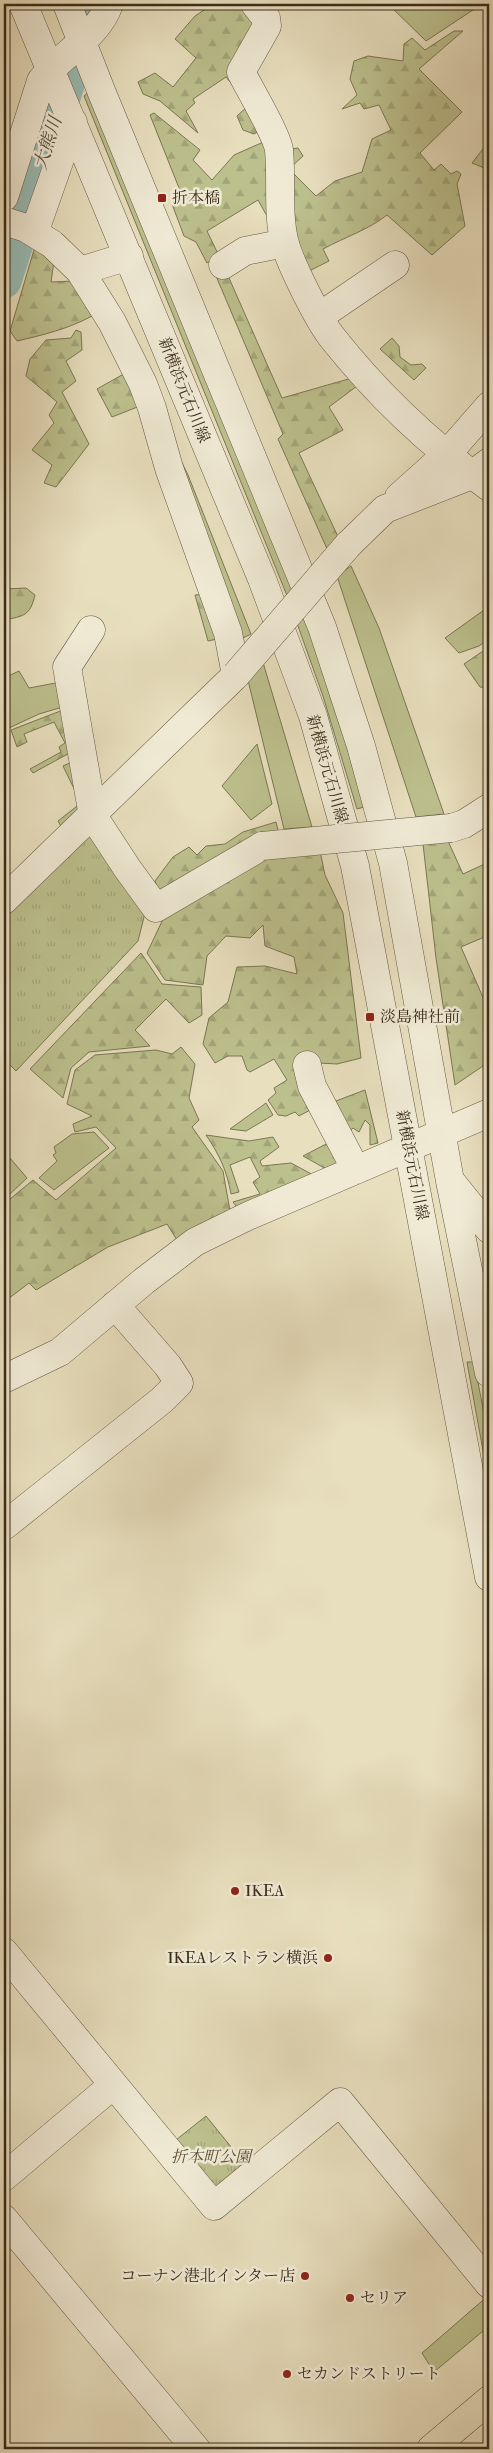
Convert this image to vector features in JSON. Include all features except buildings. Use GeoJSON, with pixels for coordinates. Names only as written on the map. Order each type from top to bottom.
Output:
{"type":"FeatureCollection","features":[{"type":"Feature","properties":{"kind":"main road"},"geometry":{"type":"LineString","coordinates":[[431,2449],[489,2400]]}},
{"type":"Feature","properties":{"kind":"street","name":"新横浜元石川線"},"geometry":{"type":"LineString","coordinates":[[23,4],[262,579],[313,716],[355,866],[489,1577]]}},
{"type":"Feature","properties":{"kind":"street"},"geometry":{"type":"LineString","coordinates":[[67,4],[322,627],[348,702],[393,863],[450,1181],[489,1373]]}},
{"type":"Feature","properties":{"kind":"street"},"geometry":{"type":"LineString","coordinates":[[4,196],[41,81],[50,69],[105,17],[109,4]]}},
{"type":"Feature","properties":{"kind":"street"},"geometry":{"type":"LineString","coordinates":[[255,4],[266,18],[267,26],[241,72],[279,148],[285,243],[295,268],[329,334],[391,404],[448,453],[484,475]]}},
{"type":"Feature","properties":{"kind":"street"},"geometry":{"type":"LineString","coordinates":[[73,122],[21,227],[52,244],[80,272],[112,322],[143,384],[169,468],[228,633],[236,676]]}},
{"type":"Feature","properties":{"kind":"street"},"geometry":{"type":"LineString","coordinates":[[223,265],[245,251],[285,243]]}},
{"type":"Feature","properties":{"kind":"street"},"geometry":{"type":"LineString","coordinates":[[80,272],[129,256]]}},
{"type":"Feature","properties":{"kind":"street"},"geometry":{"type":"LineString","coordinates":[[320,316],[395,264]]}},
{"type":"Feature","properties":{"kind":"street"},"geometry":{"type":"LineString","coordinates":[[4,900],[236,676],[348,545],[448,453],[489,406]]}},
{"type":"Feature","properties":{"kind":"street"},"geometry":{"type":"LineString","coordinates":[[385,509],[484,475]]}},
{"type":"Feature","properties":{"kind":"street"},"geometry":{"type":"LineString","coordinates":[[91,630],[68,667],[93,816],[156,908],[262,846],[451,828],[464,824],[489,808]]}},
{"type":"Feature","properties":{"kind":"street"},"geometry":{"type":"LineString","coordinates":[[306,1065],[312,1086],[356,1170]]}},
{"type":"Feature","properties":{"kind":"street"},"geometry":{"type":"LineString","coordinates":[[4,1379],[60,1352],[195,1242],[248,1216],[489,1113]]}},
{"type":"Feature","properties":{"kind":"street"},"geometry":{"type":"LineString","coordinates":[[450,1181],[489,1229]]}},
{"type":"Feature","properties":{"kind":"street"},"geometry":{"type":"LineString","coordinates":[[4,1526],[162,1400],[179,1383],[168,1366],[115,1306]]}},
{"type":"Feature","properties":{"kind":"street"},"geometry":{"type":"LineString","coordinates":[[4,1952],[214,2206],[340,2102],[489,2284]]}},
{"type":"Feature","properties":{"kind":"street"},"geometry":{"type":"LineString","coordinates":[[4,2177],[113,2085]]}},
{"type":"Feature","properties":{"kind":"street"},"geometry":{"type":"LineString","coordinates":[[4,2218],[196,2449]]}},
{"type":"Feature","properties":{"kind":"green space"},"geometry":{"type":"Polygon","coordinates":[[[213,4],[248,4],[262,20],[233,67],[264,128],[254,134],[243,130],[237,116],[249,105],[226,77],[193,99],[195,103],[186,111],[198,133],[160,101],[143,94],[138,82],[155,73],[173,87],[196,58],[175,39],[195,16],[213,4]]]}},
{"type":"Feature","properties":{"kind":"green space"},"geometry":{"type":"Polygon","coordinates":[[[388,4],[482,4],[426,41],[388,4]]]}},
{"type":"Feature","properties":{"kind":"green space"},"geometry":{"type":"Polygon","coordinates":[[[454,31],[463,31],[419,69],[462,112],[420,153],[434,170],[441,164],[451,174],[457,171],[461,174],[457,184],[465,226],[432,255],[387,215],[364,229],[323,249],[329,261],[307,272],[299,269],[283,150],[298,148],[303,156],[289,169],[316,196],[335,181],[362,172],[372,139],[391,130],[379,105],[364,109],[360,103],[342,109],[357,95],[350,79],[354,61],[368,56],[403,61],[404,44],[412,38],[425,50],[454,31]]]}},
{"type":"Feature","properties":{"kind":"green space"},"geometry":{"type":"Polygon","coordinates":[[[91,90],[295,592],[332,694],[364,807],[357,809],[323,696],[288,598],[84,96],[91,90]]]}},
{"type":"Feature","properties":{"kind":"green space"},"geometry":{"type":"Polygon","coordinates":[[[154,113],[200,150],[193,160],[212,180],[234,155],[268,140],[272,225],[258,200],[207,231],[219,256],[207,263],[196,242],[184,236],[172,204],[181,193],[150,115],[154,113]]]}},
{"type":"Feature","properties":{"kind":"green space"},"geometry":{"type":"Polygon","coordinates":[[[489,141],[489,170],[472,163],[489,141]]]}},
{"type":"Feature","properties":{"kind":"green space"},"geometry":{"type":"Polygon","coordinates":[[[36,243],[54,261],[51,282],[74,281],[92,309],[92,316],[65,328],[17,341],[10,331],[36,243]]]}},
{"type":"Feature","properties":{"kind":"green space"},"geometry":{"type":"Polygon","coordinates":[[[225,269],[282,398],[352,378],[357,386],[329,407],[343,430],[299,453],[340,541],[328,551],[278,439],[283,434],[216,276],[225,269]]]}},
{"type":"Feature","properties":{"kind":"green space"},"geometry":{"type":"Polygon","coordinates":[[[76,330],[81,332],[82,350],[66,361],[76,381],[62,392],[89,444],[56,487],[44,483],[52,465],[32,450],[54,423],[49,415],[57,402],[26,376],[30,359],[46,340],[71,338],[76,330]]]}},
{"type":"Feature","properties":{"kind":"green space"},"geometry":{"type":"Polygon","coordinates":[[[392,338],[399,346],[400,357],[411,365],[422,364],[426,368],[414,380],[380,349],[392,338]]]}},
{"type":"Feature","properties":{"kind":"green space"},"geometry":{"type":"Polygon","coordinates":[[[129,371],[145,404],[112,417],[97,389],[129,371]]]}},
{"type":"Feature","properties":{"kind":"green space"},"geometry":{"type":"Polygon","coordinates":[[[168,434],[188,475],[251,634],[237,641],[168,434]]]}},
{"type":"Feature","properties":{"kind":"green space"},"geometry":{"type":"Polygon","coordinates":[[[351,566],[379,628],[444,814],[416,817],[337,576],[351,566]]]}},
{"type":"Feature","properties":{"kind":"green space"},"geometry":{"type":"Polygon","coordinates":[[[26,588],[35,595],[31,607],[21,616],[4,620],[4,589],[26,588]]]}},
{"type":"Feature","properties":{"kind":"green space"},"geometry":{"type":"Polygon","coordinates":[[[207,594],[222,638],[208,641],[195,595],[207,594]]]}},
{"type":"Feature","properties":{"kind":"green space"},"geometry":{"type":"Polygon","coordinates":[[[484,610],[489,619],[489,639],[479,646],[459,653],[445,638],[484,610]]]}},
{"type":"Feature","properties":{"kind":"green space"},"geometry":{"type":"Polygon","coordinates":[[[489,647],[489,688],[480,687],[464,664],[489,647]]]}},
{"type":"Feature","properties":{"kind":"green space"},"geometry":{"type":"Polygon","coordinates":[[[262,659],[312,827],[284,829],[247,676],[262,659]]]}},
{"type":"Feature","properties":{"kind":"green space"},"geometry":{"type":"Polygon","coordinates":[[[19,671],[29,688],[61,682],[66,706],[39,714],[9,728],[4,717],[4,678],[19,671]]]}},
{"type":"Feature","properties":{"kind":"green space"},"geometry":{"type":"Polygon","coordinates":[[[63,710],[75,750],[33,773],[30,769],[61,752],[59,747],[65,743],[54,722],[24,734],[27,742],[17,747],[11,730],[63,710]]]}},
{"type":"Feature","properties":{"kind":"green space"},"geometry":{"type":"Polygon","coordinates":[[[257,744],[272,804],[251,820],[222,786],[257,744]]]}},
{"type":"Feature","properties":{"kind":"green space"},"geometry":{"type":"Polygon","coordinates":[[[76,760],[86,810],[63,830],[58,821],[81,803],[63,766],[76,760]]]}},
{"type":"Feature","properties":{"kind":"green space"},"geometry":{"type":"Polygon","coordinates":[[[276,822],[283,850],[320,851],[325,875],[343,913],[361,1058],[337,1064],[301,1062],[314,1108],[299,1116],[295,1112],[286,1116],[278,1115],[268,1100],[276,1093],[274,1088],[287,1080],[274,1059],[250,1072],[247,1070],[242,1056],[228,1056],[215,1063],[203,1044],[209,1018],[228,1002],[237,967],[265,966],[297,974],[294,957],[265,946],[263,925],[250,938],[226,936],[207,956],[203,985],[165,980],[147,953],[165,915],[155,881],[173,857],[189,847],[197,855],[206,846],[225,844],[243,832],[276,822]]]}},
{"type":"Feature","properties":{"kind":"green space"},"geometry":{"type":"Polygon","coordinates":[[[88,832],[145,913],[138,941],[16,1071],[4,1059],[4,913],[88,832]]]}},
{"type":"Feature","properties":{"kind":"green space"},"geometry":{"type":"Polygon","coordinates":[[[448,841],[463,874],[489,862],[489,935],[461,947],[485,1002],[489,1001],[489,1057],[483,1066],[455,1085],[436,958],[423,844],[448,841]]]}},
{"type":"Feature","properties":{"kind":"green space"},"geometry":{"type":"Polygon","coordinates":[[[141,953],[162,984],[201,987],[202,1015],[189,1023],[166,999],[135,1030],[150,1046],[89,1052],[71,1068],[63,1098],[30,1069],[141,953]]]}},
{"type":"Feature","properties":{"kind":"green space"},"geometry":{"type":"Polygon","coordinates":[[[181,1047],[195,1064],[189,1098],[199,1120],[192,1127],[223,1171],[230,1211],[177,1240],[167,1224],[108,1247],[36,1290],[29,1283],[4,1302],[4,1204],[33,1180],[56,1200],[116,1148],[96,1127],[75,1132],[73,1124],[92,1116],[67,1104],[75,1070],[95,1055],[156,1050],[172,1054],[181,1047]]]}},
{"type":"Feature","properties":{"kind":"green space"},"geometry":{"type":"Polygon","coordinates":[[[365,1090],[378,1143],[370,1145],[370,1125],[365,1120],[359,1132],[353,1128],[344,1136],[328,1104],[365,1090]]]}},
{"type":"Feature","properties":{"kind":"green space"},"geometry":{"type":"Polygon","coordinates":[[[266,1103],[273,1115],[246,1131],[230,1129],[266,1103]]]}},
{"type":"Feature","properties":{"kind":"green space"},"geometry":{"type":"Polygon","coordinates":[[[94,1132],[109,1148],[54,1190],[39,1178],[57,1161],[53,1155],[56,1153],[54,1147],[72,1134],[94,1132]]]}},
{"type":"Feature","properties":{"kind":"green space"},"geometry":{"type":"Polygon","coordinates":[[[206,1135],[249,1141],[273,1137],[279,1147],[260,1161],[262,1166],[291,1163],[315,1176],[239,1210],[233,1202],[260,1194],[253,1182],[260,1177],[250,1157],[230,1165],[239,1192],[231,1194],[222,1163],[206,1135]]]}},
{"type":"Feature","properties":{"kind":"green space"},"geometry":{"type":"Polygon","coordinates":[[[332,1141],[344,1161],[328,1170],[303,1156],[332,1141]]]}},
{"type":"Feature","properties":{"kind":"green space"},"geometry":{"type":"Polygon","coordinates":[[[4,1151],[27,1178],[10,1194],[4,1187],[4,1151]]]}},
{"type":"Feature","properties":{"kind":"green space"},"geometry":{"type":"Polygon","coordinates":[[[467,1362],[474,1362],[489,1439],[489,1484],[467,1362]]]}},
{"type":"Feature","properties":{"kind":"green space","name":"折本町公園"},"geometry":{"type":"Polygon","coordinates":[[[206,2116],[249,2169],[215,2197],[171,2144],[206,2116]]]}},
{"type":"Feature","properties":{"kind":"green space"},"geometry":{"type":"Polygon","coordinates":[[[489,2295],[489,2326],[434,2372],[422,2353],[489,2295]]]}},
{"type":"Feature","properties":{"kind":"waterway","name":"大熊川"},"geometry":{"type":"LineString","coordinates":[[4,281],[93,4]]}},
{"type":"Feature","properties":{"kind":"place","name":"折本橋"},"geometry":{"type":"Point","coordinates":[162,198]}},
{"type":"Feature","properties":{"kind":"place","name":"淡島神社前"},"geometry":{"type":"Point","coordinates":[370,1017]}},
{"type":"Feature","properties":{"kind":"place","name":"IKEA"},"geometry":{"type":"Point","coordinates":[235,1891]}},
{"type":"Feature","properties":{"kind":"place","name":"IKEAレストラン横浜"},"geometry":{"type":"Point","coordinates":[328,1958]}},
{"type":"Feature","properties":{"kind":"place","name":"コーナン港北インター店"},"geometry":{"type":"Point","coordinates":[305,2276]}},
{"type":"Feature","properties":{"kind":"place","name":"セリア"},"geometry":{"type":"Point","coordinates":[350,2298]}},
{"type":"Feature","properties":{"kind":"place","name":"セカンドストリート"},"geometry":{"type":"Point","coordinates":[287,2374]}}]}
